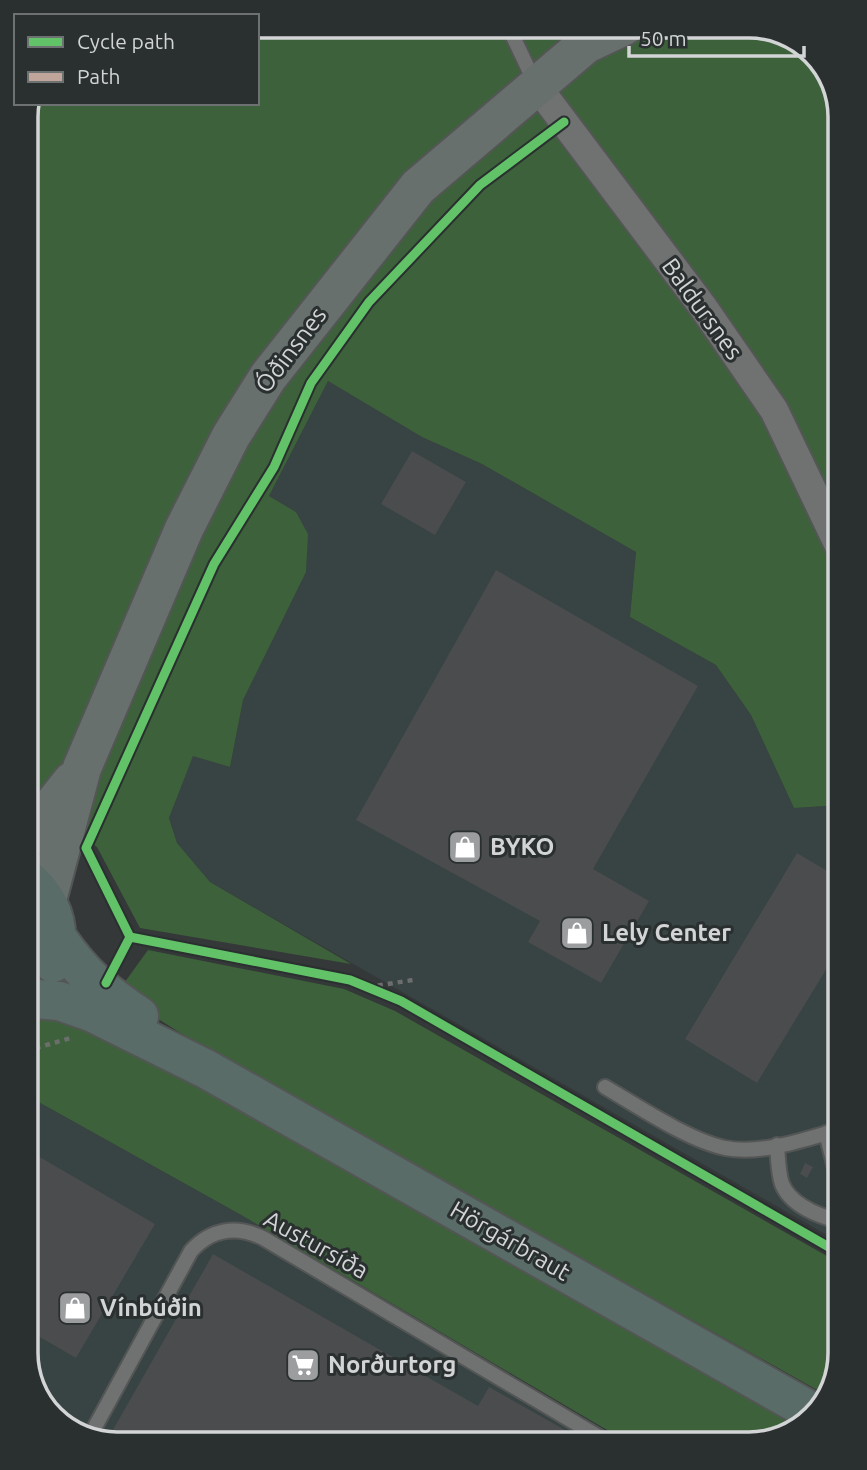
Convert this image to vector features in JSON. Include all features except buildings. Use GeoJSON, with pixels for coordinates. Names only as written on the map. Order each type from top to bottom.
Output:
{"type":"FeatureCollection","features":[{"type":"Feature","properties":{"kind":"highway"},"geometry":{"type":"LineString","coordinates":[[38,891],[53,912],[58,939],[53,962],[38,985]]}},
{"type":"Feature","properties":{"kind":"highway","name":"Hörgárbraut"},"geometry":{"type":"LineString","coordinates":[[58,939],[79,969],[102,991],[155,1027],[206,1069]]}},
{"type":"Feature","properties":{"kind":"highway","name":"Hörgárbraut"},"geometry":{"type":"LineString","coordinates":[[38,998],[59,1001],[91,1012],[206,1069],[806,1408]]}},
{"type":"Feature","properties":{"kind":"street","name":"Óðinsnes"},"geometry":{"type":"LineString","coordinates":[[38,885],[82,768],[184,529],[231,436],[268,377],[418,187],[536,85],[586,44],[597,39]]}},
{"type":"Feature","properties":{"kind":"street","name":"Baldursnes"},"geometry":{"type":"LineString","coordinates":[[536,85],[703,307],[774,410],[828,523]]}},
{"type":"Feature","properties":{"kind":"street","name":"Óðinsnes"},"geometry":{"type":"LineString","coordinates":[[38,823],[82,768]]}},
{"type":"Feature","properties":{"kind":"lane"},"geometry":{"type":"LineString","coordinates":[[514,39],[536,85]]}},
{"type":"Feature","properties":{"kind":"lane"},"geometry":{"type":"LineString","coordinates":[[606,1087],[691,1135],[710,1143],[738,1149],[777,1145],[828,1132]]}},
{"type":"Feature","properties":{"kind":"lane"},"geometry":{"type":"LineString","coordinates":[[777,1145],[782,1182],[788,1195],[814,1213],[828,1218]]}},
{"type":"Feature","properties":{"kind":"lane","name":"Austursíða"},"geometry":{"type":"LineString","coordinates":[[95,1428],[191,1251],[208,1236],[229,1230],[241,1230],[263,1238],[590,1432]]}},
{"type":"Feature","properties":{"kind":"path"},"geometry":{"type":"LineString","coordinates":[[368,987],[413,980]]}},
{"type":"Feature","properties":{"kind":"path"},"geometry":{"type":"LineString","coordinates":[[38,1040],[81,1029]]}},
{"type":"Feature","properties":{"kind":"path"},"geometry":{"type":"LineString","coordinates":[[38,1048],[69,1040],[81,1029]]}},
{"type":"Feature","properties":{"kind":"shaded area"},"geometry":{"type":"Polygon","coordinates":[[[328,381],[422,437],[482,464],[636,552],[630,617],[716,665],[751,715],[794,808],[828,806],[828,1236],[210,882],[177,843],[169,818],[193,755],[230,767],[243,700],[306,572],[307,534],[296,512],[269,496],[328,381]]]}},
{"type":"Feature","properties":{"kind":"shaded area"},"geometry":{"type":"Polygon","coordinates":[[[38,1102],[243,1216],[601,1432],[112,1431],[92,1427],[65,1412],[47,1387],[38,1352],[38,1102]]]}},
{"type":"Feature","properties":{"kind":"green space"},"geometry":{"type":"Polygon","coordinates":[[[259,38],[755,39],[775,43],[802,58],[820,83],[828,107],[828,806],[794,808],[751,715],[716,665],[630,617],[636,552],[482,464],[422,437],[328,381],[269,496],[296,512],[308,534],[306,572],[243,700],[230,767],[193,756],[169,818],[177,843],[210,882],[351,964],[140,928],[97,847],[38,806],[40,105],[259,105],[259,38]]]}},
{"type":"Feature","properties":{"kind":"green space"},"geometry":{"type":"Polygon","coordinates":[[[38,935],[41,959],[38,963],[38,935]]]}},
{"type":"Feature","properties":{"kind":"green space"},"geometry":{"type":"Polygon","coordinates":[[[148,950],[344,989],[395,1011],[828,1257],[827,1368],[818,1390],[198,1044],[117,993],[148,950]]]}},
{"type":"Feature","properties":{"kind":"green space"},"geometry":{"type":"Polygon","coordinates":[[[51,1014],[106,1030],[789,1420],[775,1427],[750,1432],[610,1432],[243,1216],[38,1102],[38,1016],[51,1014]]]}},
{"type":"Feature","properties":{"kind":"cycle path"},"geometry":{"type":"LineString","coordinates":[[130,937],[86,848],[214,564],[274,467],[311,383],[369,302],[480,185],[564,122]]}},
{"type":"Feature","properties":{"kind":"cycle path"},"geometry":{"type":"LineString","coordinates":[[106,983],[130,937],[350,980],[401,1001],[828,1247]]}},
{"type":"Feature","properties":{"kind":"place","name":"BYKO"},"geometry":{"type":"Point","coordinates":[465,847]}},
{"type":"Feature","properties":{"kind":"place","name":"Lely Center"},"geometry":{"type":"Point","coordinates":[577,933]}},
{"type":"Feature","properties":{"kind":"place","name":"Vínbúðin"},"geometry":{"type":"Point","coordinates":[75,1308]}},
{"type":"Feature","properties":{"kind":"place","name":"Norðurtorg"},"geometry":{"type":"Point","coordinates":[303,1365]}}]}
